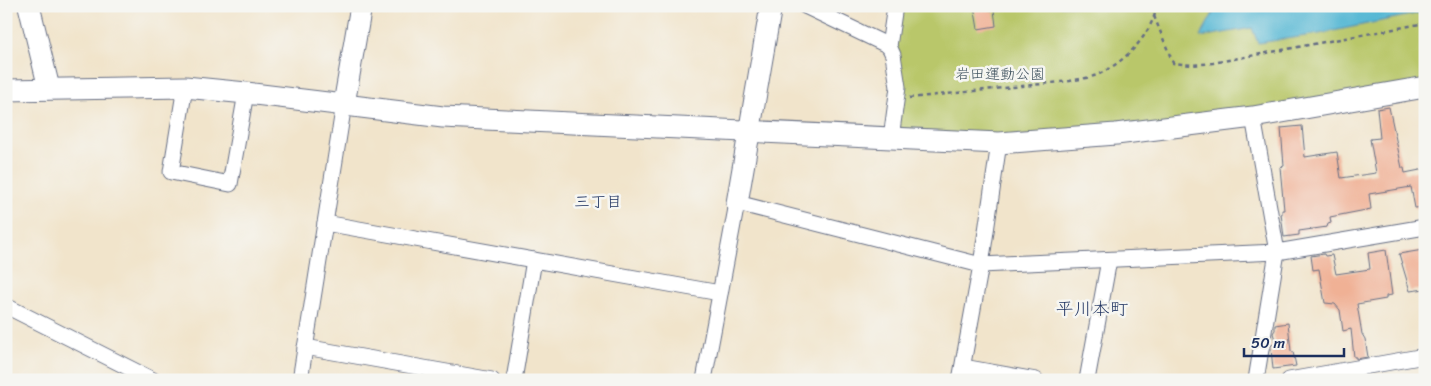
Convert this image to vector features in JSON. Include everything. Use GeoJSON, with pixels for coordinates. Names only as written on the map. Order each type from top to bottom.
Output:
{"type":"FeatureCollection","features":[{"type":"Feature","properties":{"kind":"street"},"geometry":{"type":"LineString","coordinates":[[29,6],[50,88]]}},
{"type":"Feature","properties":{"kind":"street"},"geometry":{"type":"LineString","coordinates":[[300,380],[361,6]]}},
{"type":"Feature","properties":{"kind":"street"},"geometry":{"type":"LineString","coordinates":[[704,380],[771,6]]}},
{"type":"Feature","properties":{"kind":"street"},"geometry":{"type":"LineString","coordinates":[[805,6],[889,46]]}},
{"type":"Feature","properties":{"kind":"street"},"geometry":{"type":"LineString","coordinates":[[891,138],[898,87],[893,55],[889,46],[895,6]]}},
{"type":"Feature","properties":{"kind":"street"},"geometry":{"type":"LineString","coordinates":[[185,87],[171,172],[230,184],[246,93]]}},
{"type":"Feature","properties":{"kind":"street"},"geometry":{"type":"LineString","coordinates":[[6,90],[185,87],[444,116],[999,143],[1116,134],[1253,117],[1425,87]]}},
{"type":"Feature","properties":{"kind":"street"},"geometry":{"type":"LineString","coordinates":[[1253,117],[1277,252],[1256,380]]}},
{"type":"Feature","properties":{"kind":"street"},"geometry":{"type":"LineString","coordinates":[[999,143],[981,265],[962,373],[1036,380]]}},
{"type":"Feature","properties":{"kind":"street"},"geometry":{"type":"LineString","coordinates":[[737,203],[981,265],[1277,252],[1425,227]]}},
{"type":"Feature","properties":{"kind":"street"},"geometry":{"type":"LineString","coordinates":[[325,223],[720,293]]}},
{"type":"Feature","properties":{"kind":"street"},"geometry":{"type":"LineString","coordinates":[[514,380],[534,260]]}},
{"type":"Feature","properties":{"kind":"street"},"geometry":{"type":"LineString","coordinates":[[1087,380],[1109,260]]}},
{"type":"Feature","properties":{"kind":"street"},"geometry":{"type":"LineString","coordinates":[[6,306],[153,380]]}},
{"type":"Feature","properties":{"kind":"street"},"geometry":{"type":"LineString","coordinates":[[305,347],[492,380]]}},
{"type":"Feature","properties":{"kind":"street"},"geometry":{"type":"LineString","coordinates":[[1289,380],[1425,356]]}},
{"type":"Feature","properties":{"kind":"path"},"geometry":{"type":"LineString","coordinates":[[896,100],[1070,81],[1096,75],[1114,65],[1132,50],[1150,26],[1157,6]]}},
{"type":"Feature","properties":{"kind":"path"},"geometry":{"type":"LineString","coordinates":[[1154,16],[1173,63],[1192,65],[1213,63],[1425,23]]}},
{"type":"Feature","properties":{"kind":"green space","name":"岩田運動公園"},"geometry":{"type":"Polygon","coordinates":[[[896,6],[1425,6],[1425,87],[1116,134],[891,138],[896,6]]]}},
{"type":"Feature","properties":{"kind":"water"},"geometry":{"type":"Polygon","coordinates":[[[1217,6],[1425,6],[1425,12],[1319,34],[1258,43],[1252,28],[1200,37],[1217,6]]]}},
{"type":"Feature","properties":{"kind":"building"},"geometry":{"type":"Polygon","coordinates":[[[974,6],[990,6],[990,11],[994,10],[996,26],[978,29],[974,6]]]}},
{"type":"Feature","properties":{"kind":"building"},"geometry":{"type":"Polygon","coordinates":[[[1389,107],[1402,168],[1404,168],[1405,173],[1425,169],[1425,207],[1415,208],[1411,187],[1369,194],[1371,209],[1330,217],[1331,223],[1327,227],[1299,231],[1299,235],[1284,237],[1281,214],[1282,210],[1284,210],[1280,167],[1284,166],[1281,128],[1302,126],[1305,157],[1337,152],[1341,178],[1376,173],[1370,139],[1380,138],[1377,109],[1389,107]]]}},
{"type":"Feature","properties":{"kind":"building"},"geometry":{"type":"Polygon","coordinates":[[[1386,250],[1392,295],[1386,296],[1386,299],[1357,304],[1368,357],[1356,359],[1354,357],[1351,329],[1343,331],[1340,310],[1335,304],[1325,303],[1319,269],[1313,270],[1311,256],[1332,255],[1336,274],[1370,269],[1368,253],[1386,250]]]}},
{"type":"Feature","properties":{"kind":"building"},"geometry":{"type":"Polygon","coordinates":[[[1423,250],[1425,289],[1410,291],[1399,254],[1423,250]]]}},
{"type":"Feature","properties":{"kind":"building"},"geometry":{"type":"Polygon","coordinates":[[[1288,323],[1291,351],[1293,352],[1296,366],[1273,369],[1271,345],[1276,344],[1273,333],[1275,325],[1288,323]]]}},
{"type":"Feature","properties":{"kind":"district","name":"三丁目"},"geometry":{"type":"Point","coordinates":[598,201]}},
{"type":"Feature","properties":{"kind":"district","name":"平川本町"},"geometry":{"type":"Point","coordinates":[1092,309]}}]}
